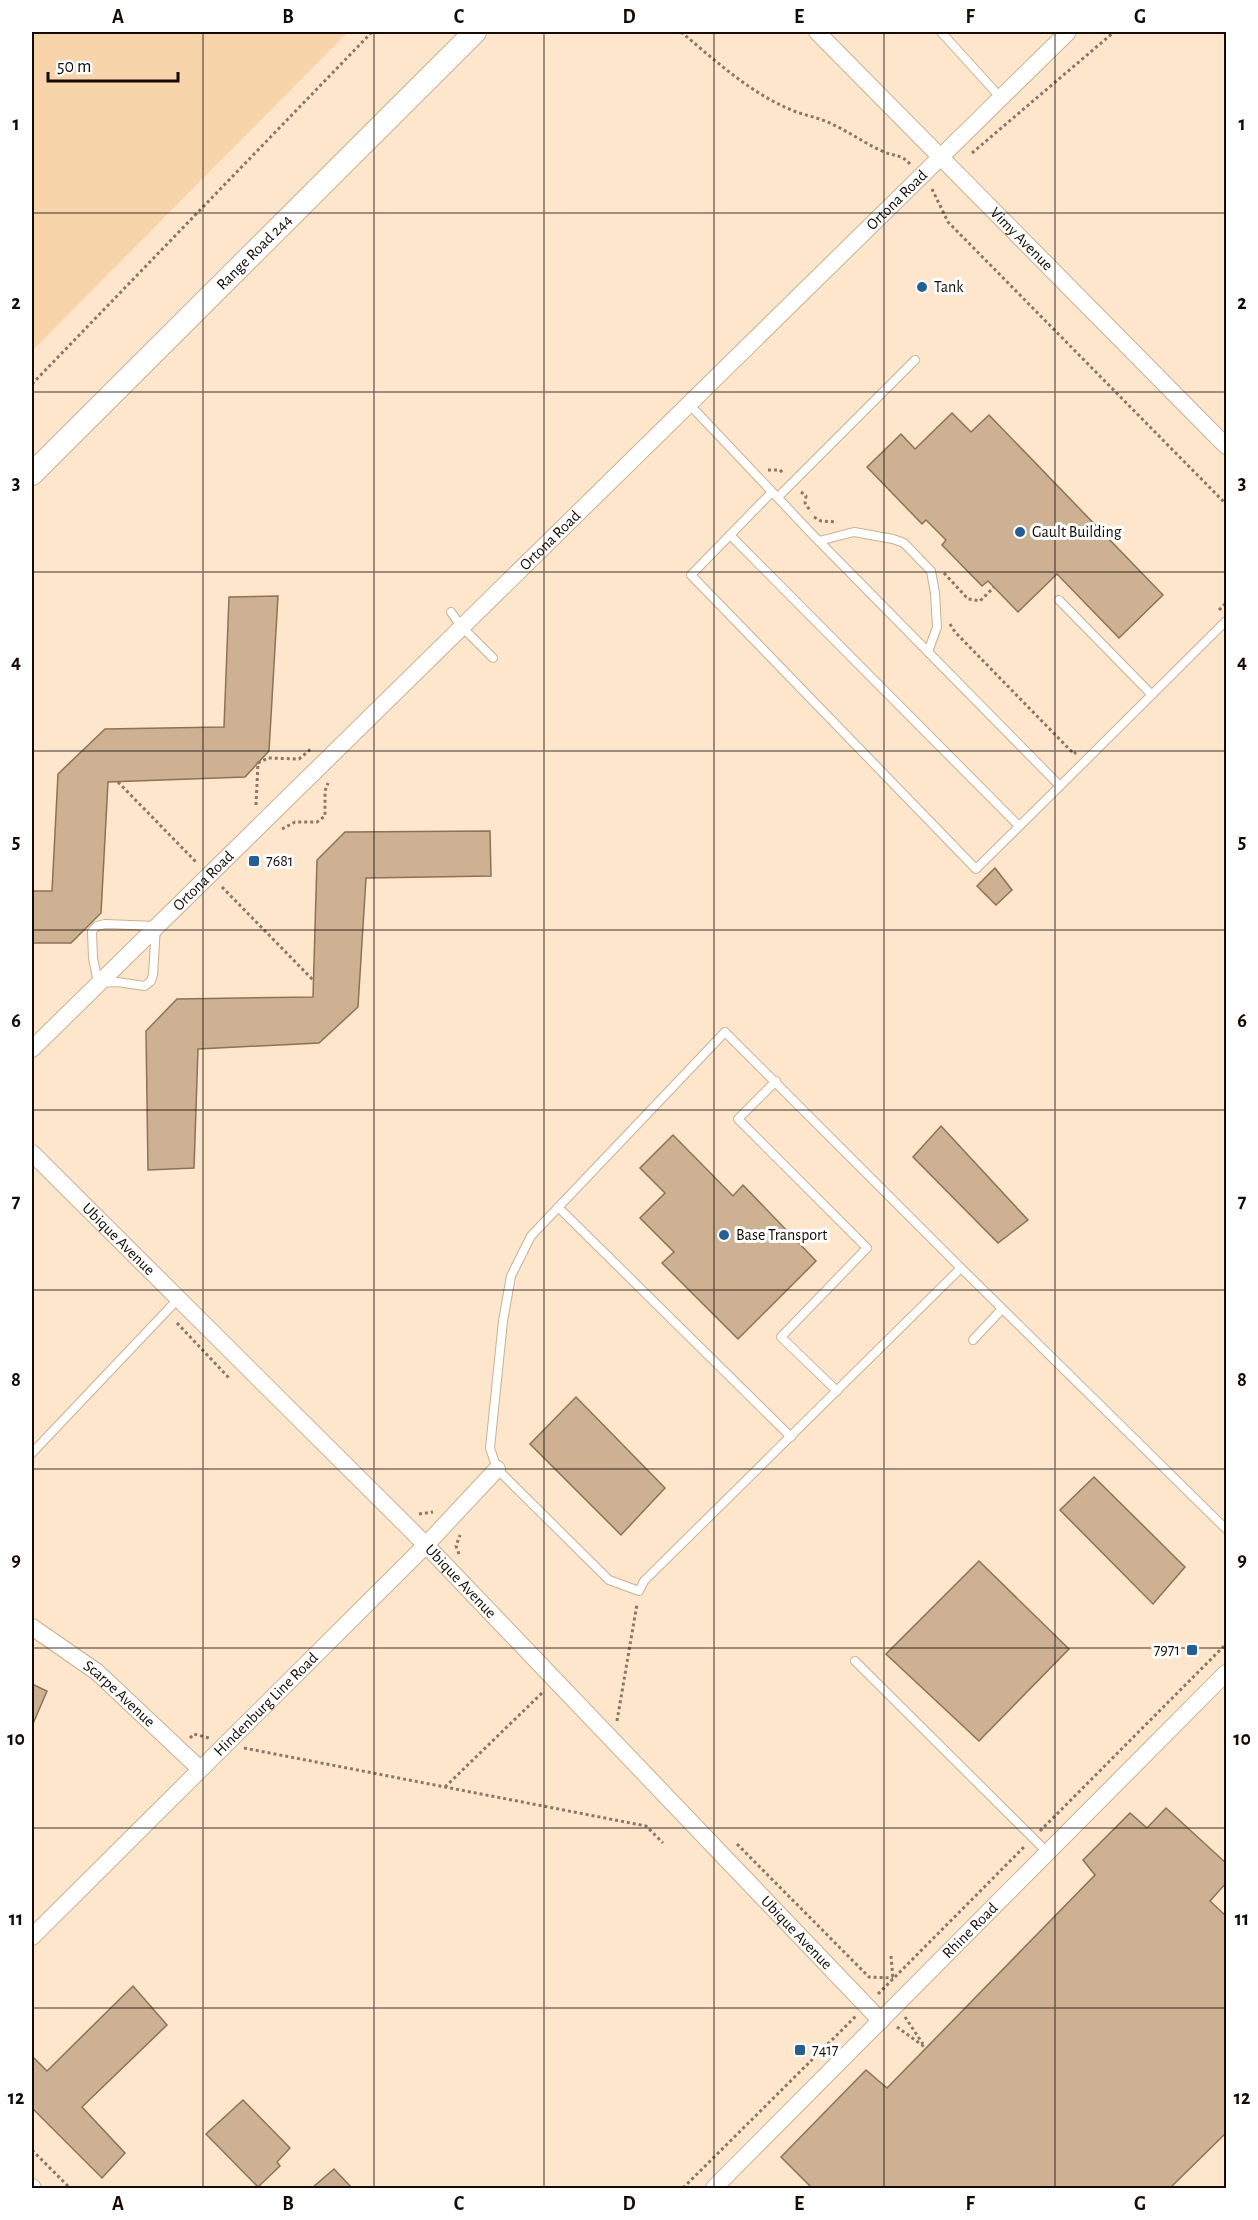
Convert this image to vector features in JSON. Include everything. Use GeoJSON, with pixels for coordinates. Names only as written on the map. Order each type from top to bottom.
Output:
{"type":"FeatureCollection","features":[{"type":"Feature","properties":{"kind":"street","name":"Range Road 244"},"geometry":{"type":"LineString","coordinates":[[33,469],[475,32]]}},
{"type":"Feature","properties":{"kind":"street","name":"Vimy Avenue"},"geometry":{"type":"LineString","coordinates":[[817,32],[1227,446]]}},
{"type":"Feature","properties":{"kind":"street","name":"Ortona Road"},"geometry":{"type":"LineString","coordinates":[[32,1049],[1068,32]]}},
{"type":"Feature","properties":{"kind":"street","name":"Ubique Avenue"},"geometry":{"type":"LineString","coordinates":[[32,1153],[426,1545],[860,2010],[881,2021]]}},
{"type":"Feature","properties":{"kind":"street","name":"Hindenburg Line Road"},"geometry":{"type":"LineString","coordinates":[[32,1937],[426,1545],[497,1469]]}},
{"type":"Feature","properties":{"kind":"street","name":"Scarpe Avenue"},"geometry":{"type":"LineString","coordinates":[[32,1627],[97,1672],[200,1769]]}},
{"type":"Feature","properties":{"kind":"street","name":"Rhine Road"},"geometry":{"type":"LineString","coordinates":[[714,2188],[1227,1673]]}},
{"type":"Feature","properties":{"kind":"lane"},"geometry":{"type":"LineString","coordinates":[[941,32],[1000,97]]}},
{"type":"Feature","properties":{"kind":"lane"},"geometry":{"type":"LineString","coordinates":[[915,360],[793,483],[775,495],[730,535],[691,575],[976,869],[1227,621]]}},
{"type":"Feature","properties":{"kind":"lane"},"geometry":{"type":"LineString","coordinates":[[688,403],[819,541],[1060,786]]}},
{"type":"Feature","properties":{"kind":"lane"},"geometry":{"type":"LineString","coordinates":[[819,541],[854,532],[904,543],[931,571],[937,627],[928,652]]}},
{"type":"Feature","properties":{"kind":"lane"},"geometry":{"type":"LineString","coordinates":[[730,535],[1019,826]]}},
{"type":"Feature","properties":{"kind":"lane"},"geometry":{"type":"LineString","coordinates":[[1059,600],[1152,695]]}},
{"type":"Feature","properties":{"kind":"lane"},"geometry":{"type":"LineString","coordinates":[[451,612],[461,626],[493,658]]}},
{"type":"Feature","properties":{"kind":"lane"},"geometry":{"type":"LineString","coordinates":[[105,924],[156,926],[151,981],[145,986],[117,982],[98,983],[92,947],[92,931],[97,926],[105,924]]}},
{"type":"Feature","properties":{"kind":"lane"},"geometry":{"type":"LineString","coordinates":[[961,1269],[644,1581],[639,1591],[609,1580],[497,1469],[490,1448],[503,1321],[511,1276],[531,1236],[725,1032],[961,1269],[1227,1529]]}},
{"type":"Feature","properties":{"kind":"lane"},"geometry":{"type":"LineString","coordinates":[[776,1081],[738,1119],[867,1248],[781,1337],[837,1391]]}},
{"type":"Feature","properties":{"kind":"lane"},"geometry":{"type":"LineString","coordinates":[[558,1207],[790,1437]]}},
{"type":"Feature","properties":{"kind":"lane"},"geometry":{"type":"LineString","coordinates":[[32,1454],[179,1298]]}},
{"type":"Feature","properties":{"kind":"lane"},"geometry":{"type":"LineString","coordinates":[[973,1340],[1002,1309]]}},
{"type":"Feature","properties":{"kind":"lane"},"geometry":{"type":"LineString","coordinates":[[855,1661],[1048,1853]]}},
{"type":"Feature","properties":{"kind":"path"},"geometry":{"type":"LineString","coordinates":[[32,384],[372,32]]}},
{"type":"Feature","properties":{"kind":"path"},"geometry":{"type":"LineString","coordinates":[[681,32],[722,66],[764,96],[794,111],[824,121],[884,152],[903,156],[932,188],[948,222],[1227,504]]}},
{"type":"Feature","properties":{"kind":"path"},"geometry":{"type":"LineString","coordinates":[[952,170],[1114,32]]}},
{"type":"Feature","properties":{"kind":"path"},"geometry":{"type":"LineString","coordinates":[[767,470],[780,470],[806,496],[806,503],[814,517],[842,522]]}},
{"type":"Feature","properties":{"kind":"path"},"geometry":{"type":"LineString","coordinates":[[947,583],[941,569],[968,599],[980,601],[994,587]]}},
{"type":"Feature","properties":{"kind":"path"},"geometry":{"type":"LineString","coordinates":[[1219,610],[1227,603]]}},
{"type":"Feature","properties":{"kind":"path"},"geometry":{"type":"LineString","coordinates":[[949,622],[955,632],[1074,754],[1082,746]]}},
{"type":"Feature","properties":{"kind":"path"},"geometry":{"type":"LineString","coordinates":[[256,805],[258,763],[268,758],[299,759],[316,744]]}},
{"type":"Feature","properties":{"kind":"path"},"geometry":{"type":"LineString","coordinates":[[118,782],[198,864]]}},
{"type":"Feature","properties":{"kind":"path"},"geometry":{"type":"LineString","coordinates":[[218,883],[313,981]]}},
{"type":"Feature","properties":{"kind":"path"},"geometry":{"type":"LineString","coordinates":[[624,1728],[616,1720],[639,1591]]}},
{"type":"Feature","properties":{"kind":"path"},"geometry":{"type":"LineString","coordinates":[[683,2188],[1227,1644]]}},
{"type":"Feature","properties":{"kind":"path"},"geometry":{"type":"LineString","coordinates":[[445,1787],[545,1690]]}},
{"type":"Feature","properties":{"kind":"path"},"geometry":{"type":"LineString","coordinates":[[180,1750],[194,1734],[226,1743],[646,1826],[663,1843]]}},
{"type":"Feature","properties":{"kind":"path"},"geometry":{"type":"LineString","coordinates":[[737,1843],[869,1977],[893,1978]]}},
{"type":"Feature","properties":{"kind":"path"},"geometry":{"type":"LineString","coordinates":[[881,2021],[898,2027],[926,2048]]}},
{"type":"Feature","properties":{"kind":"path"},"geometry":{"type":"LineString","coordinates":[[32,2150],[70,2188]]}},
{"type":"Feature","properties":{"kind":"shaded area"},"geometry":{"type":"Polygon","coordinates":[[[32,32],[348,32],[32,351],[32,32]]]}},
{"type":"Feature","properties":{"kind":"building","name":"Gault Building"},"geometry":{"type":"Polygon","coordinates":[[[952,413],[971,432],[989,415],[1163,595],[1119,638],[1057,574],[1018,612],[988,581],[982,586],[942,545],[946,540],[926,520],[922,524],[867,467],[901,434],[915,449],[952,413]]]}},
{"type":"Feature","properties":{"kind":"building"},"geometry":{"type":"Polygon","coordinates":[[[278,596],[269,751],[245,777],[108,782],[101,913],[71,943],[32,943],[32,891],[52,891],[58,774],[105,729],[224,727],[229,597],[278,596]]]}},
{"type":"Feature","properties":{"kind":"building"},"geometry":{"type":"Polygon","coordinates":[[[490,831],[491,876],[366,878],[358,1007],[319,1043],[198,1049],[194,1168],[148,1170],[146,1031],[177,999],[313,997],[317,860],[345,832],[490,831]]]}},
{"type":"Feature","properties":{"kind":"building"},"geometry":{"type":"Polygon","coordinates":[[[995,868],[1012,890],[996,905],[977,886],[995,868]]]}},
{"type":"Feature","properties":{"kind":"building"},"geometry":{"type":"Polygon","coordinates":[[[941,1126],[1028,1220],[998,1243],[913,1157],[941,1126]]]}},
{"type":"Feature","properties":{"kind":"building","name":"Base Transport"},"geometry":{"type":"Polygon","coordinates":[[[673,1135],[733,1196],[743,1185],[816,1261],[738,1339],[662,1263],[674,1252],[640,1218],[665,1193],[640,1168],[673,1135]]]}},
{"type":"Feature","properties":{"kind":"building"},"geometry":{"type":"Polygon","coordinates":[[[576,1397],[665,1488],[621,1535],[530,1444],[576,1397]]]}},
{"type":"Feature","properties":{"kind":"building"},"geometry":{"type":"Polygon","coordinates":[[[1094,1477],[1185,1567],[1153,1604],[1060,1510],[1094,1477]]]}},
{"type":"Feature","properties":{"kind":"building"},"geometry":{"type":"Polygon","coordinates":[[[979,1561],[1069,1649],[979,1741],[886,1654],[979,1561]]]}},
{"type":"Feature","properties":{"kind":"building"},"geometry":{"type":"Polygon","coordinates":[[[32,1684],[47,1691],[32,1726],[32,1684]]]}},
{"type":"Feature","properties":{"kind":"building"},"geometry":{"type":"Polygon","coordinates":[[[1166,1808],[1227,1864],[1227,1882],[1210,1901],[1227,1917],[1227,2132],[1170,2188],[812,2188],[781,2157],[866,2070],[887,2088],[1095,1875],[1083,1860],[1130,1813],[1147,1828],[1166,1808]]]}},
{"type":"Feature","properties":{"kind":"building"},"geometry":{"type":"Polygon","coordinates":[[[133,1986],[167,2025],[82,2107],[125,2153],[102,2178],[32,2108],[32,2056],[47,2071],[133,1986]]]}},
{"type":"Feature","properties":{"kind":"building"},"geometry":{"type":"Polygon","coordinates":[[[243,2100],[290,2148],[277,2162],[280,2166],[258,2187],[206,2134],[243,2100]]]}},
{"type":"Feature","properties":{"kind":"building"},"geometry":{"type":"Polygon","coordinates":[[[334,2169],[352,2188],[312,2188],[334,2169]]]}},
{"type":"Feature","properties":{"kind":"place","name":"Tank"},"geometry":{"type":"Point","coordinates":[922,287]}},
{"type":"Feature","properties":{"kind":"place","name":"Gault Building"},"geometry":{"type":"Point","coordinates":[1020,532]}},
{"type":"Feature","properties":{"kind":"place","name":"7681"},"geometry":{"type":"Point","coordinates":[254,861]}},
{"type":"Feature","properties":{"kind":"place","name":"Base Transport"},"geometry":{"type":"Point","coordinates":[724,1235]}},
{"type":"Feature","properties":{"kind":"place","name":"7971"},"geometry":{"type":"Point","coordinates":[1192,1650]}},
{"type":"Feature","properties":{"kind":"place","name":"7417"},"geometry":{"type":"Point","coordinates":[800,2050]}}]}
